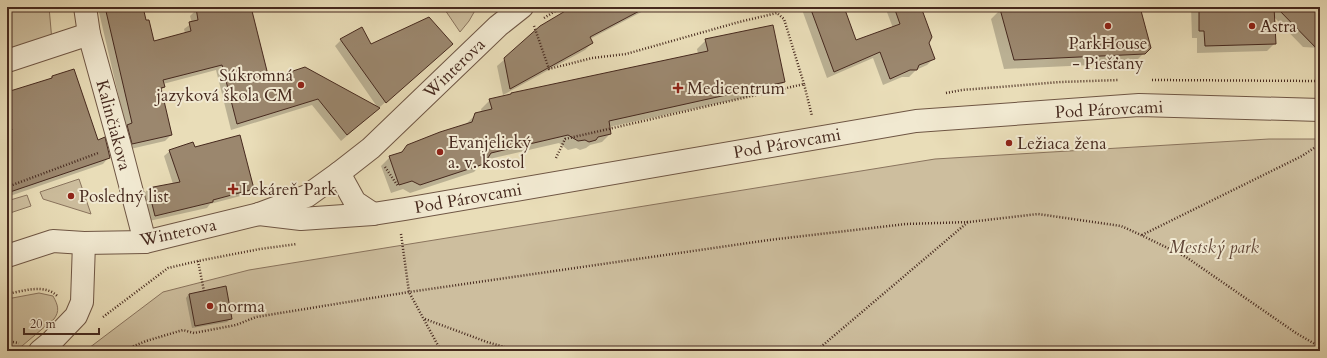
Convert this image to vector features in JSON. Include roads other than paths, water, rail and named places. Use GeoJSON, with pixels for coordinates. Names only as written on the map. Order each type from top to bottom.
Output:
{"type":"FeatureCollection","features":[{"type":"Feature","properties":{"kind":"street","name":"Kalinčiakova"},"geometry":{"type":"LineString","coordinates":[[85,7],[89,34],[145,242]]}},
{"type":"Feature","properties":{"kind":"street","name":"Winterova"},"geometry":{"type":"LineString","coordinates":[[7,256],[53,241],[145,242],[259,214],[307,196],[339,174],[371,148],[501,16],[522,7]]}},
{"type":"Feature","properties":{"kind":"street"},"geometry":{"type":"LineString","coordinates":[[7,61],[89,34]]}},
{"type":"Feature","properties":{"kind":"street","name":"Pod Párovcami"},"geometry":{"type":"LineString","coordinates":[[259,214],[301,219],[373,214],[916,121],[1139,105],[1320,110]]}},
{"type":"Feature","properties":{"kind":"street"},"geometry":{"type":"LineString","coordinates":[[339,174],[355,202],[373,214]]}},
{"type":"Feature","properties":{"kind":"street"},"geometry":{"type":"LineString","coordinates":[[40,351],[51,342],[76,316],[82,302],[84,242]]}},
{"type":"Feature","properties":{"kind":"place","name":"ParkHouse - Piešťany"},"geometry":{"type":"Point","coordinates":[1108,26]}},
{"type":"Feature","properties":{"kind":"place","name":"Astra"},"geometry":{"type":"Point","coordinates":[1252,26]}},
{"type":"Feature","properties":{"kind":"place","name":"Súkromná jazyková škola CM"},"geometry":{"type":"Point","coordinates":[301,85]}},
{"type":"Feature","properties":{"kind":"place","name":"Medicentrum"},"geometry":{"type":"Point","coordinates":[678,88]}},
{"type":"Feature","properties":{"kind":"place","name":"Ležiaca žena"},"geometry":{"type":"Point","coordinates":[1009,143]}},
{"type":"Feature","properties":{"kind":"place","name":"Evanjelický a. v. kostol"},"geometry":{"type":"Point","coordinates":[440,152]}},
{"type":"Feature","properties":{"kind":"place","name":"Lekáreň Park"},"geometry":{"type":"Point","coordinates":[233,189]}},
{"type":"Feature","properties":{"kind":"place","name":"Posledný list"},"geometry":{"type":"Point","coordinates":[71,196]}},
{"type":"Feature","properties":{"kind":"place","name":"norma"},"geometry":{"type":"Point","coordinates":[210,306]}},
{"type":"Feature","properties":{"kind":"park label","name":"Mestský park"},"geometry":{"type":"Point","coordinates":[1214,247]}}]}
